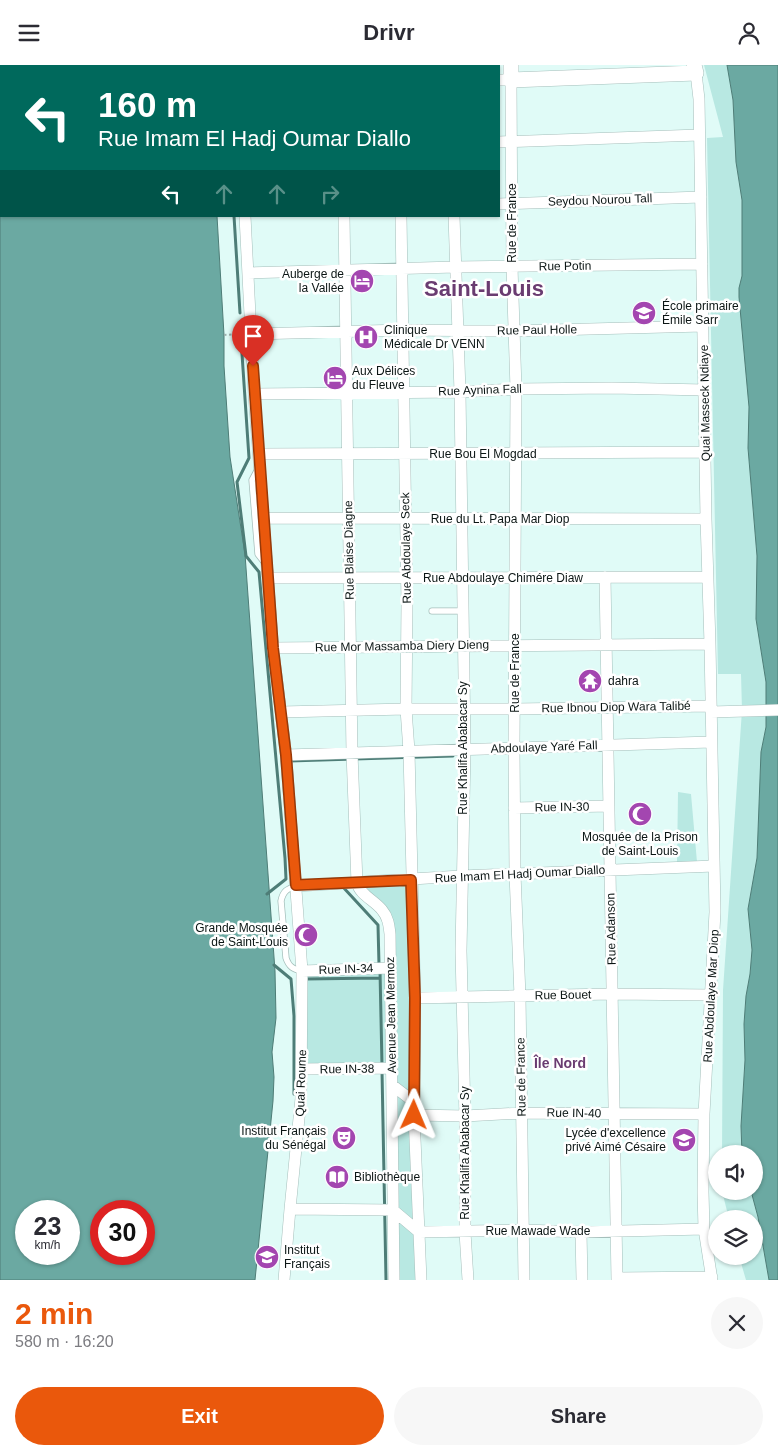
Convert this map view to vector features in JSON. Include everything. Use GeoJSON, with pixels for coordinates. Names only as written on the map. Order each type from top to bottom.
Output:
{"type":"FeatureCollection","features":[{"type":"Feature","properties":{"kind":"street"},"geometry":{"type":"LineString","coordinates":[[507,75],[695,69]]}},
{"type":"Feature","properties":{"kind":"street","name":"Quai Masseck Ndiaye"},"geometry":{"type":"LineString","coordinates":[[695,69],[699,99],[711,709]]}},
{"type":"Feature","properties":{"kind":"street","name":"Rue de France"},"geometry":{"type":"LineString","coordinates":[[507,75],[512,142],[512,267],[516,389],[516,709],[514,808],[520,996],[524,1280]]}},
{"type":"Feature","properties":{"kind":"street"},"geometry":{"type":"LineString","coordinates":[[500,142],[699,135]]}},
{"type":"Feature","properties":{"kind":"street","name":"Seydou Nourou Tall"},"geometry":{"type":"LineString","coordinates":[[500,204],[701,197]]}},
{"type":"Feature","properties":{"kind":"street","name":"Quai Roume"},"geometry":{"type":"LineString","coordinates":[[245,217],[254,394],[273,648],[286,755],[302,971],[302,1069],[284,1280]]}},
{"type":"Feature","properties":{"kind":"street","name":"Rue Blaise Diagne"},"geometry":{"type":"LineString","coordinates":[[344,217],[351,711],[357,883]]}},
{"type":"Feature","properties":{"kind":"street","name":"Rue Abdoulaye Seck"},"geometry":{"type":"LineString","coordinates":[[401,217],[405,454],[406,709],[409,751],[411,880]]}},
{"type":"Feature","properties":{"kind":"street","name":"Rue Khalifa Ababacar Sy"},"geometry":{"type":"LineString","coordinates":[[454,217],[460,392],[463,578],[465,749],[461,876],[465,1232],[468,1280]]}},
{"type":"Feature","properties":{"kind":"street","name":"Rue Potin"},"geometry":{"type":"LineString","coordinates":[[248,273],[344,269],[702,264]]}},
{"type":"Feature","properties":{"kind":"street","name":"Rue Paul Holle"},"geometry":{"type":"LineString","coordinates":[[251,334],[403,330],[514,331],[704,326]]}},
{"type":"Feature","properties":{"kind":"street","name":"Rue Aynina Fall"},"geometry":{"type":"LineString","coordinates":[[254,394],[612,388],[705,390]]}},
{"type":"Feature","properties":{"kind":"street","name":"Rue Bou El Mogdad"},"geometry":{"type":"LineString","coordinates":[[260,460],[347,454],[705,452]]}},
{"type":"Feature","properties":{"kind":"street","name":"Rue du Lt. Papa Mar Diop"},"geometry":{"type":"LineString","coordinates":[[264,518],[706,519]]}},
{"type":"Feature","properties":{"kind":"street","name":"Rue Adanson"},"geometry":{"type":"LineString","coordinates":[[605,577],[617,1279]]}},
{"type":"Feature","properties":{"kind":"street","name":"Rue Abdoulaye Chimére Diaw"},"geometry":{"type":"LineString","coordinates":[[268,579],[708,577]]}},
{"type":"Feature","properties":{"kind":"street","name":"Rue Mor Massamba Diery Dieng"},"geometry":{"type":"LineString","coordinates":[[273,648],[463,645],[710,645]]}},
{"type":"Feature","properties":{"kind":"street","name":"Rue Ibnou Diop Wara Talibé"},"geometry":{"type":"LineString","coordinates":[[281,712],[607,707],[711,709]]}},
{"type":"Feature","properties":{"kind":"street"},"geometry":{"type":"LineString","coordinates":[[711,709],[778,710]]}},
{"type":"Feature","properties":{"kind":"street","name":"Rue Abdoulaye Mar Diop"},"geometry":{"type":"LineString","coordinates":[[711,709],[715,912],[712,995],[704,1114],[703,1192],[704,1229],[712,1279]]}},
{"type":"Feature","properties":{"kind":"street","name":"Abdoulaye Yaré Fall"},"geometry":{"type":"LineString","coordinates":[[286,755],[711,742]]}},
{"type":"Feature","properties":{"kind":"street","name":"Rue IN-30"},"geometry":{"type":"LineString","coordinates":[[514,808],[609,806]]}},
{"type":"Feature","properties":{"kind":"street","name":"Rue Imam El Hadj Oumar Diallo"},"geometry":{"type":"LineString","coordinates":[[296,885],[610,869],[714,866]]}},
{"type":"Feature","properties":{"kind":"street","name":"Avenue Jean Mermoz"},"geometry":{"type":"LineString","coordinates":[[411,880],[415,998],[414,1115],[421,1280]]}},
{"type":"Feature","properties":{"kind":"street","name":"Avenue Jean Mermoz"},"geometry":{"type":"LineString","coordinates":[[357,883],[358,889],[383,911],[388,920],[390,934],[394,1280]]}},
{"type":"Feature","properties":{"kind":"street","name":"Rue IN-34"},"geometry":{"type":"LineString","coordinates":[[302,971],[390,968]]}},
{"type":"Feature","properties":{"kind":"street","name":"Rue Bouet"},"geometry":{"type":"LineString","coordinates":[[415,998],[612,994],[712,995]]}},
{"type":"Feature","properties":{"kind":"street","name":"Rue IN-38"},"geometry":{"type":"LineString","coordinates":[[302,1069],[392,1068]]}},
{"type":"Feature","properties":{"kind":"street"},"geometry":{"type":"LineString","coordinates":[[392,1085],[414,1103]]}},
{"type":"Feature","properties":{"kind":"street","name":"Rue IN-40"},"geometry":{"type":"LineString","coordinates":[[414,1115],[465,1116],[521,1113],[704,1114]]}},
{"type":"Feature","properties":{"kind":"street"},"geometry":{"type":"LineString","coordinates":[[290,1209],[393,1210],[419,1233]]}},
{"type":"Feature","properties":{"kind":"street","name":"Rue Mawade Wade"},"geometry":{"type":"LineString","coordinates":[[419,1233],[523,1230],[581,1232],[704,1229]]}},
{"type":"Feature","properties":{"kind":"street"},"geometry":{"type":"LineString","coordinates":[[581,1232],[582,1280]]}},
{"type":"Feature","properties":{"kind":"street"},"geometry":{"type":"LineString","coordinates":[[617,1279],[712,1279]]}},
{"type":"Feature","properties":{"kind":"lane"},"geometry":{"type":"LineString","coordinates":[[260,460],[252,480],[258,554],[267,565]]}},
{"type":"Feature","properties":{"kind":"lane"},"geometry":{"type":"LineString","coordinates":[[432,611],[463,611]]}},
{"type":"Feature","properties":{"kind":"lane"},"geometry":{"type":"LineString","coordinates":[[296,885],[287,889],[283,894],[282,911],[288,965],[302,971]]}},
{"type":"Feature","properties":{"kind":"path"},"geometry":{"type":"LineString","coordinates":[[224,335],[251,334]]}},
{"type":"Feature","properties":{"kind":"shaded area"},"geometry":{"type":"Polygon","coordinates":[[[704,65],[727,65],[733,100],[736,162],[742,200],[742,276],[739,288],[749,407],[748,448],[757,556],[756,619],[766,682],[766,727],[761,752],[757,858],[748,909],[752,950],[744,1024],[745,1060],[742,1145],[722,1145],[723,990],[742,710],[741,674],[718,674],[707,138],[723,137],[704,65]]]}},
{"type":"Feature","properties":{"kind":"shaded area"},"geometry":{"type":"Polygon","coordinates":[[[727,65],[778,65],[778,1280],[769,1280],[763,1246],[763,1210],[756,1210],[753,1200],[763,1200],[763,1145],[742,1145],[745,1060],[744,1024],[752,950],[748,909],[757,858],[761,752],[766,727],[766,682],[756,619],[757,556],[748,448],[749,407],[739,297],[742,276],[742,200],[736,162],[733,100],[727,65]]]}},
{"type":"Feature","properties":{"kind":"shaded area"},"geometry":{"type":"Polygon","coordinates":[[[0,217],[217,217],[230,457],[245,554],[275,971],[276,1018],[272,1052],[273,1101],[255,1280],[0,1280],[0,217]]]}},
{"type":"Feature","properties":{"kind":"shaded area"},"geometry":{"type":"Polygon","coordinates":[[[678,792],[691,794],[697,862],[677,863],[678,792]]]}},
{"type":"Feature","properties":{"kind":"shaded area"},"geometry":{"type":"Polygon","coordinates":[[[408,883],[417,1280],[398,1280],[394,927],[359,885],[408,883]]]}},
{"type":"Feature","properties":{"kind":"shaded area"},"geometry":{"type":"Polygon","coordinates":[[[385,972],[386,1064],[306,1066],[307,974],[385,972]]]}},
{"type":"Feature","properties":{"kind":"shaded area"},"geometry":{"type":"Polygon","coordinates":[[[724,1200],[753,1200],[756,1210],[727,1210],[724,1200]]]}},
{"type":"Feature","properties":{"kind":"shaded area"},"geometry":{"type":"Polygon","coordinates":[[[763,1246],[769,1280],[746,1280],[742,1265],[763,1265],[763,1246]]]}},
{"type":"Feature","properties":{"kind":"waterway"},"geometry":{"type":"LineString","coordinates":[[234,217],[240,313]]}},
{"type":"Feature","properties":{"kind":"waterway"},"geometry":{"type":"LineString","coordinates":[[241,339],[249,458],[237,482],[246,556],[259,572],[286,879],[267,894]]}},
{"type":"Feature","properties":{"kind":"waterway"},"geometry":{"type":"LineString","coordinates":[[289,761],[453,756]]}},
{"type":"Feature","properties":{"kind":"waterway"},"geometry":{"type":"LineString","coordinates":[[342,886],[378,925],[379,965]]}},
{"type":"Feature","properties":{"kind":"waterway"},"geometry":{"type":"LineString","coordinates":[[274,965],[291,979],[294,1016],[294,1094]]}},
{"type":"Feature","properties":{"kind":"waterway"},"geometry":{"type":"LineString","coordinates":[[380,971],[382,1065]]}},
{"type":"Feature","properties":{"kind":"waterway"},"geometry":{"type":"LineString","coordinates":[[305,979],[380,978]]}},
{"type":"Feature","properties":{"kind":"waterway"},"geometry":{"type":"LineString","coordinates":[[382,1071],[386,1280]]}},
{"type":"Feature","properties":{"kind":"place","name":"Auberge de la Vallée"},"geometry":{"type":"Point","coordinates":[362,281]}},
{"type":"Feature","properties":{"kind":"place","name":"École primaire Émile Sarr"},"geometry":{"type":"Point","coordinates":[644,313]}},
{"type":"Feature","properties":{"kind":"place","name":"Clinique Médicale Dr VENN"},"geometry":{"type":"Point","coordinates":[366,337]}},
{"type":"Feature","properties":{"kind":"place","name":"Aux Délices du Fleuve"},"geometry":{"type":"Point","coordinates":[335,378]}},
{"type":"Feature","properties":{"kind":"place","name":"dahra"},"geometry":{"type":"Point","coordinates":[590,681]}},
{"type":"Feature","properties":{"kind":"place","name":"Mosquée de la Prison de Saint-Louis"},"geometry":{"type":"Point","coordinates":[640,814]}},
{"type":"Feature","properties":{"kind":"place","name":"Grande Mosquée de Saint-Louis"},"geometry":{"type":"Point","coordinates":[306,935]}},
{"type":"Feature","properties":{"kind":"place","name":"Institut Français du Sénégal"},"geometry":{"type":"Point","coordinates":[344,1138]}},
{"type":"Feature","properties":{"kind":"place","name":"Lycée d'excellence privé Aimé Césaire"},"geometry":{"type":"Point","coordinates":[684,1140]}},
{"type":"Feature","properties":{"kind":"place","name":"Bibliothèque"},"geometry":{"type":"Point","coordinates":[337,1177]}},
{"type":"Feature","properties":{"kind":"place","name":"Institut Français"},"geometry":{"type":"Point","coordinates":[267,1257]}},
{"type":"Feature","properties":{"kind":"district","name":"Saint-Louis"},"geometry":{"type":"Point","coordinates":[484,288]}},
{"type":"Feature","properties":{"kind":"district","name":"Île Nord"},"geometry":{"type":"Point","coordinates":[560,1063]}},
{"type":"Feature","properties":{"kind":"route"},"geometry":{"type":"LineString","coordinates":[[253,366],[273,648],[286,755],[296,885],[411,880],[415,998],[414,1115]]}}]}
